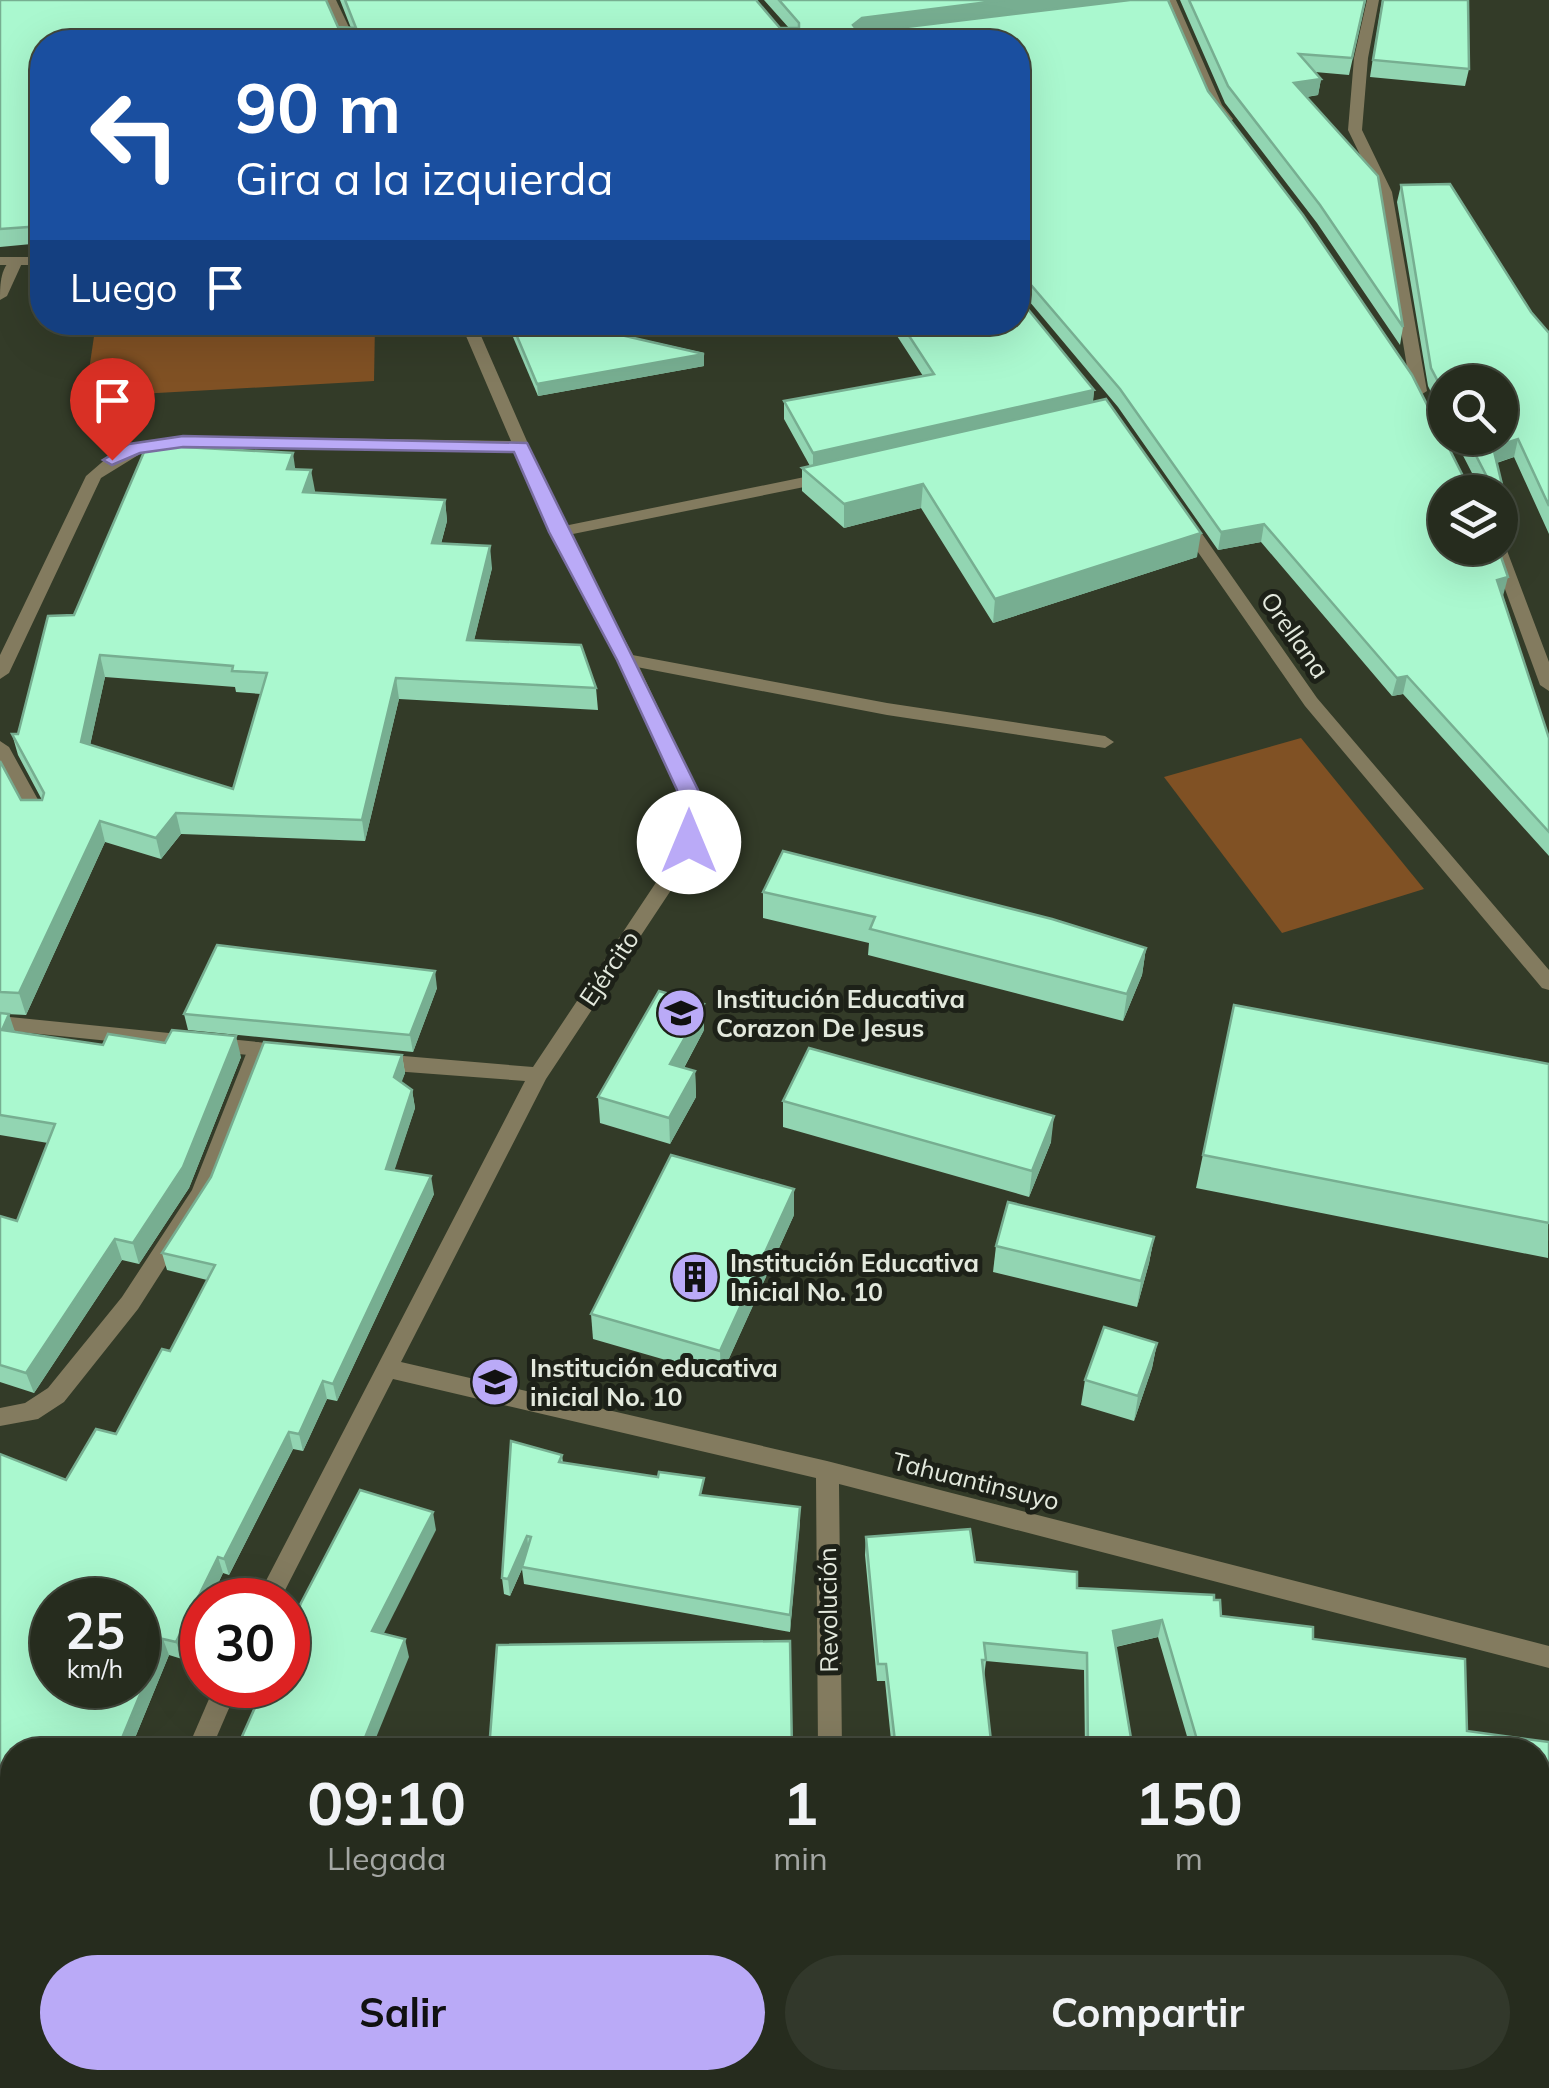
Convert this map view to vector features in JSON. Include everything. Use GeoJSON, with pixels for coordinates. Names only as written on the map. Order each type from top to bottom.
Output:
{"type":"FeatureCollection","features":[{"type":"Feature","properties":{"kind":"street"},"geometry":{"type":"LineString","coordinates":[[330,0],[344,30]]}},
{"type":"Feature","properties":{"kind":"street"},"geometry":{"type":"LineString","coordinates":[[1373,0],[1361,58],[1355,130],[1385,192],[1419,391]]}},
{"type":"Feature","properties":{"kind":"street"},"geometry":{"type":"LineString","coordinates":[[1153,5],[1172,1],[1216,106],[1238,136]]}},
{"type":"Feature","properties":{"kind":"street"},"geometry":{"type":"LineString","coordinates":[[2,289],[8,261]]}},
{"type":"Feature","properties":{"kind":"street","name":"Ejército"},"geometry":{"type":"LineString","coordinates":[[279,1578],[538,1075],[680,861],[694,822],[688,790],[626,660],[558,532],[473,335]]}},
{"type":"Feature","properties":{"kind":"street"},"geometry":{"type":"LineString","coordinates":[[1397,358],[1428,408]]}},
{"type":"Feature","properties":{"kind":"street"},"geometry":{"type":"LineString","coordinates":[[0,674],[94,476],[112,460],[135,448],[183,442],[520,446]]}},
{"type":"Feature","properties":{"kind":"street"},"geometry":{"type":"LineString","coordinates":[[558,532],[838,476]]}},
{"type":"Feature","properties":{"kind":"street","name":"Orellana"},"geometry":{"type":"LineString","coordinates":[[1176,509],[1311,702],[1549,983]]}},
{"type":"Feature","properties":{"kind":"street"},"geometry":{"type":"LineString","coordinates":[[1505,565],[1543,656],[1549,685]]}},
{"type":"Feature","properties":{"kind":"street"},"geometry":{"type":"LineString","coordinates":[[626,660],[887,710],[1105,742]]}},
{"type":"Feature","properties":{"kind":"street"},"geometry":{"type":"LineString","coordinates":[[0,747],[38,816]]}},
{"type":"Feature","properties":{"kind":"street"},"geometry":{"type":"LineString","coordinates":[[0,1023],[316,1055]]}},
{"type":"Feature","properties":{"kind":"street"},"geometry":{"type":"LineString","coordinates":[[0,1417],[30,1412],[56,1395],[130,1303],[201,1192],[258,1049]]}},
{"type":"Feature","properties":{"kind":"street"},"geometry":{"type":"LineString","coordinates":[[354,1059],[538,1075]]}},
{"type":"Feature","properties":{"kind":"street","name":"Tahuantinsuyo"},"geometry":{"type":"LineString","coordinates":[[386,1368],[826,1471],[1549,1657]]}},
{"type":"Feature","properties":{"kind":"street","name":"Revolución"},"geometry":{"type":"LineString","coordinates":[[826,1471],[830,1738]]}},
{"type":"Feature","properties":{"kind":"street"},"geometry":{"type":"LineString","coordinates":[[203,1738],[217,1708]]}},
{"type":"Feature","properties":{"kind":"shaded area"},"geometry":{"type":"Polygon","coordinates":[[[94,335],[375,335],[374,381],[85,397],[94,335]]]}},
{"type":"Feature","properties":{"kind":"shaded area"},"geometry":{"type":"Polygon","coordinates":[[[1301,738],[1424,889],[1282,933],[1164,777],[1301,738]]]}},
{"type":"Feature","properties":{"kind":"building"},"geometry":{"type":"Polygon","coordinates":[[[0,0],[326,0],[338,27],[356,28],[345,0],[756,0],[780,28],[799,28],[779,0],[1004,0],[862,18],[853,25],[856,29],[890,29],[1130,0],[1168,0],[1208,91],[1303,215],[1412,375],[1428,407],[1428,455],[1452,455],[1462,475],[1428,475],[1428,565],[1504,565],[1508,577],[1497,580],[1549,738],[1549,832],[1407,676],[1397,678],[1264,524],[1221,532],[1120,389],[1030,284],[1030,30],[30,30],[30,227],[0,229],[0,0]]]}},
{"type":"Feature","properties":{"kind":"building"},"geometry":{"type":"Polygon","coordinates":[[[1189,0],[1365,0],[1352,58],[1299,54],[1321,79],[1294,83],[1378,176],[1403,327],[1320,205],[1228,86],[1189,0]]]}},
{"type":"Feature","properties":{"kind":"building"},"geometry":{"type":"Polygon","coordinates":[[[1383,0],[1468,0],[1469,69],[1373,60],[1383,0]]]}},
{"type":"Feature","properties":{"kind":"building"},"geometry":{"type":"Polygon","coordinates":[[[1450,184],[1531,312],[1549,333],[1549,506],[1518,439],[1518,365],[1431,365],[1401,185],[1450,184]]]}},
{"type":"Feature","properties":{"kind":"building"},"geometry":{"type":"Polygon","coordinates":[[[1030,312],[1094,390],[813,453],[784,401],[934,374],[908,335],[1030,335],[1030,312]]]}},
{"type":"Feature","properties":{"kind":"building"},"geometry":{"type":"Polygon","coordinates":[[[516,335],[621,335],[704,354],[537,384],[516,335]]]}},
{"type":"Feature","properties":{"kind":"building"},"geometry":{"type":"Polygon","coordinates":[[[1106,399],[1201,533],[995,599],[923,484],[844,504],[802,468],[1106,399]]]}},
{"type":"Feature","properties":{"kind":"building"},"geometry":{"type":"Polygon","coordinates":[[[147,445],[293,453],[287,469],[311,470],[303,492],[445,500],[432,543],[490,546],[467,640],[581,645],[596,688],[396,678],[362,820],[176,813],[156,838],[100,821],[19,993],[0,992],[0,761],[21,800],[42,800],[44,793],[12,734],[18,734],[48,616],[74,615],[147,445]],[[100,655],[81,742],[233,789],[267,673],[232,671],[233,666],[100,655]]]}},
{"type":"Feature","properties":{"kind":"building"},"geometry":{"type":"Polygon","coordinates":[[[1476,455],[1495,455],[1500,475],[1486,475],[1476,455]]]}},
{"type":"Feature","properties":{"kind":"building"},"geometry":{"type":"Polygon","coordinates":[[[783,851],[1052,919],[1146,948],[1127,994],[870,929],[875,917],[763,892],[783,851]]]}},
{"type":"Feature","properties":{"kind":"building"},"geometry":{"type":"Polygon","coordinates":[[[217,945],[435,971],[410,1035],[184,1014],[217,945]]]}},
{"type":"Feature","properties":{"kind":"building"},"geometry":{"type":"Polygon","coordinates":[[[659,991],[704,1004],[670,1064],[695,1071],[669,1118],[598,1097],[659,991]]]}},
{"type":"Feature","properties":{"kind":"building"},"geometry":{"type":"Polygon","coordinates":[[[1234,1005],[1549,1064],[1549,1223],[1203,1155],[1234,1005]]]}},
{"type":"Feature","properties":{"kind":"building"},"geometry":{"type":"Polygon","coordinates":[[[0,1013],[9,1014],[2,1030],[103,1045],[108,1034],[165,1043],[172,1030],[236,1036],[183,1167],[133,1243],[115,1239],[26,1373],[0,1365],[0,1216],[17,1221],[55,1124],[0,1115],[0,1013]]]}},
{"type":"Feature","properties":{"kind":"building"},"geometry":{"type":"Polygon","coordinates":[[[264,1042],[402,1055],[394,1077],[412,1090],[386,1169],[431,1176],[333,1384],[323,1381],[299,1434],[289,1432],[224,1559],[218,1557],[208,1578],[180,1578],[180,1634],[176,1642],[163,1639],[160,1646],[160,1578],[30,1578],[30,1708],[134,1708],[122,1738],[0,1738],[0,1454],[66,1480],[96,1429],[116,1434],[162,1349],[170,1351],[215,1265],[162,1253],[211,1177],[264,1042]]]}},
{"type":"Feature","properties":{"kind":"building"},"geometry":{"type":"Polygon","coordinates":[[[809,1048],[1054,1116],[1032,1171],[783,1101],[809,1048]]]}},
{"type":"Feature","properties":{"kind":"building","name":"Institución Educativa Inicial No. 10"},"geometry":{"type":"Polygon","coordinates":[[[671,1155],[794,1189],[720,1351],[591,1314],[671,1155]]]}},
{"type":"Feature","properties":{"kind":"building"},"geometry":{"type":"Polygon","coordinates":[[[1008,1202],[1154,1237],[1141,1281],[996,1246],[1008,1202]]]}},
{"type":"Feature","properties":{"kind":"building"},"geometry":{"type":"Polygon","coordinates":[[[1104,1327],[1157,1343],[1138,1396],[1085,1380],[1104,1327]]]}},
{"type":"Feature","properties":{"kind":"building"},"geometry":{"type":"Polygon","coordinates":[[[511,1441],[562,1455],[559,1462],[658,1477],[659,1472],[704,1478],[700,1495],[800,1507],[790,1615],[522,1567],[531,1537],[527,1536],[508,1579],[502,1578],[511,1441]]]}},
{"type":"Feature","properties":{"kind":"building"},"geometry":{"type":"Polygon","coordinates":[[[360,1490],[433,1512],[372,1631],[405,1639],[365,1738],[241,1738],[255,1708],[310,1708],[310,1586],[360,1490]]]}},
{"type":"Feature","properties":{"kind":"building"},"geometry":{"type":"Polygon","coordinates":[[[970,1529],[975,1562],[1077,1572],[1077,1588],[1214,1595],[1214,1600],[1220,1600],[1221,1616],[1313,1627],[1313,1639],[1465,1659],[1467,1731],[1519,1738],[1196,1738],[1162,1620],[1113,1631],[1131,1738],[1088,1738],[1087,1653],[984,1643],[986,1660],[982,1660],[991,1738],[895,1738],[886,1664],[878,1664],[866,1537],[970,1529]]]}},
{"type":"Feature","properties":{"kind":"building"},"geometry":{"type":"Polygon","coordinates":[[[790,1641],[792,1738],[490,1738],[497,1645],[790,1641]]]}},
{"type":"Feature","properties":{"kind":"place","name":"Institución Educativa Corazon De Jesus"},"geometry":{"type":"Point","coordinates":[681,1013]}},
{"type":"Feature","properties":{"kind":"place","name":"Institución Educativa Inicial No. 10"},"geometry":{"type":"Point","coordinates":[695,1277]}},
{"type":"Feature","properties":{"kind":"place","name":"Institución educativa inicial No. 10"},"geometry":{"type":"Point","coordinates":[495,1382]}},
{"type":"Feature","properties":{"kind":"route"},"geometry":{"type":"LineString","coordinates":[[112,460],[135,448],[183,442],[520,446],[558,532],[626,660],[688,790],[694,822],[689,842]]}}]}
